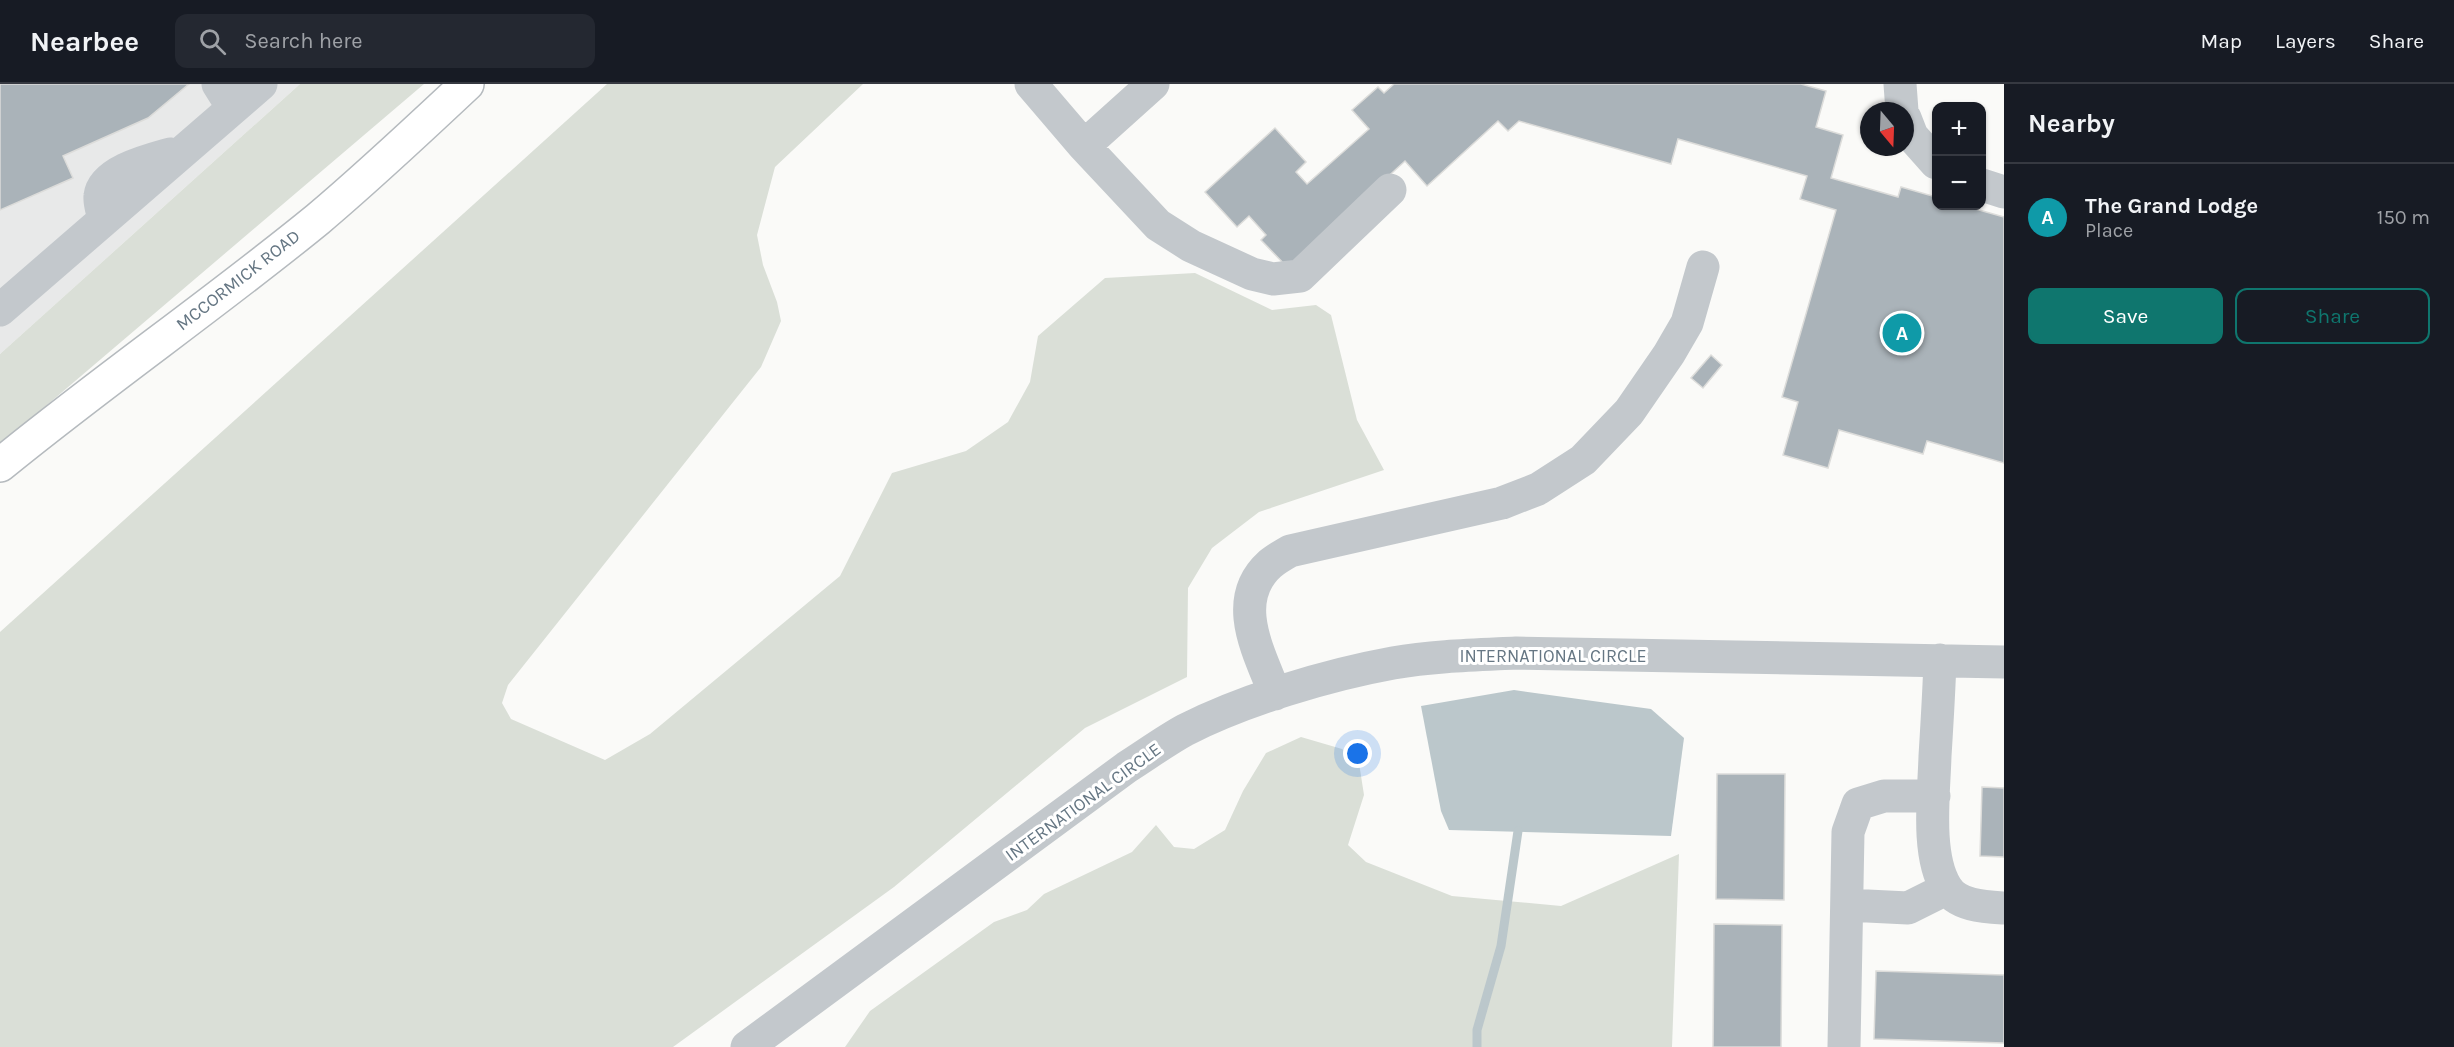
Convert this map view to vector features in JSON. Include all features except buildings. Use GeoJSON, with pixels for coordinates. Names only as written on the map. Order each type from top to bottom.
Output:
{"type":"FeatureCollection","features":[{"type":"Feature","properties":{"kind":"main road","name":"MCCORMICK ROAD"},"geometry":{"type":"LineString","coordinates":[[0,465],[69,409],[319,218],[467,84]]}},
{"type":"Feature","properties":{"kind":"street"},"geometry":{"type":"LineString","coordinates":[[0,309],[186,149],[226,96],[261,84]]}},
{"type":"Feature","properties":{"kind":"street"},"geometry":{"type":"LineString","coordinates":[[1031,84],[1084,146],[1158,225],[1191,246],[1252,274],[1273,279],[1300,276],[1390,190]]}},
{"type":"Feature","properties":{"kind":"street"},"geometry":{"type":"LineString","coordinates":[[1084,146],[1154,84]]}},
{"type":"Feature","properties":{"kind":"street"},"geometry":{"type":"LineString","coordinates":[[1900,84],[1901,102]]}},
{"type":"Feature","properties":{"kind":"street"},"geometry":{"type":"LineString","coordinates":[[1914,139],[1932,159]]}},
{"type":"Feature","properties":{"kind":"street"},"geometry":{"type":"LineString","coordinates":[[1986,186],[2004,192]]}},
{"type":"Feature","properties":{"kind":"street"},"geometry":{"type":"LineString","coordinates":[[1275,694],[1248,618],[1252,591],[1269,565],[1290,551],[1502,503],[1538,489],[1583,460],[1629,412],[1669,354],[1687,323],[1703,267]]}},
{"type":"Feature","properties":{"kind":"street","name":"INTERNATIONAL CIRCLE"},"geometry":{"type":"LineString","coordinates":[[747,1047],[1127,767],[1184,731],[1275,694],[1336,676],[1393,663],[1456,656],[1516,653],[2004,662]]}},
{"type":"Feature","properties":{"kind":"street"},"geometry":{"type":"LineString","coordinates":[[1940,660],[1932,833],[1946,889],[1962,900],[1979,907],[2004,908]]}},
{"type":"Feature","properties":{"kind":"street"},"geometry":{"type":"LineString","coordinates":[[1844,1047],[1848,832],[1858,804],[1884,796],[1934,796]]}},
{"type":"Feature","properties":{"kind":"street"},"geometry":{"type":"LineString","coordinates":[[1847,905],[1908,908],[1946,889]]}},
{"type":"Feature","properties":{"kind":"shaded area"},"geometry":{"type":"Polygon","coordinates":[[[0,84],[300,84],[0,354],[0,84]]]}},
{"type":"Feature","properties":{"kind":"shaded area"},"geometry":{"type":"Polygon","coordinates":[[[300,84],[424,84],[0,445],[0,354],[300,84]]]}},
{"type":"Feature","properties":{"kind":"shaded area"},"geometry":{"type":"Polygon","coordinates":[[[607,84],[863,84],[775,167],[757,235],[763,265],[777,302],[781,321],[761,367],[508,685],[502,703],[511,719],[605,760],[650,734],[840,576],[892,473],[966,451],[1008,422],[1030,382],[1038,336],[1105,278],[1195,273],[1272,310],[1316,305],[1331,315],[1357,420],[1384,470],[1259,512],[1212,548],[1188,588],[1187,677],[1085,728],[894,887],[673,1047],[0,1047],[0,632],[607,84]]]}},
{"type":"Feature","properties":{"kind":"shaded area"},"geometry":{"type":"Polygon","coordinates":[[[1514,690],[1651,709],[1684,738],[1671,836],[1449,830],[1441,811],[1421,706],[1514,690]]]}},
{"type":"Feature","properties":{"kind":"shaded area"},"geometry":{"type":"Polygon","coordinates":[[[1301,737],[1342,749],[1359,763],[1364,795],[1348,845],[1366,862],[1452,896],[1561,906],[1679,854],[1672,1047],[845,1047],[870,1011],[994,922],[1027,910],[1044,894],[1132,852],[1156,825],[1174,847],[1194,849],[1225,830],[1243,791],[1266,753],[1301,737]]]}},
{"type":"Feature","properties":{"kind":"waterway"},"geometry":{"type":"LineString","coordinates":[[1477,1047],[1477,1030],[1501,946],[1518,831]]}},
{"type":"Feature","properties":{"kind":"place","name":"The Grand Lodge"},"geometry":{"type":"Point","coordinates":[1902,333]}}]}
